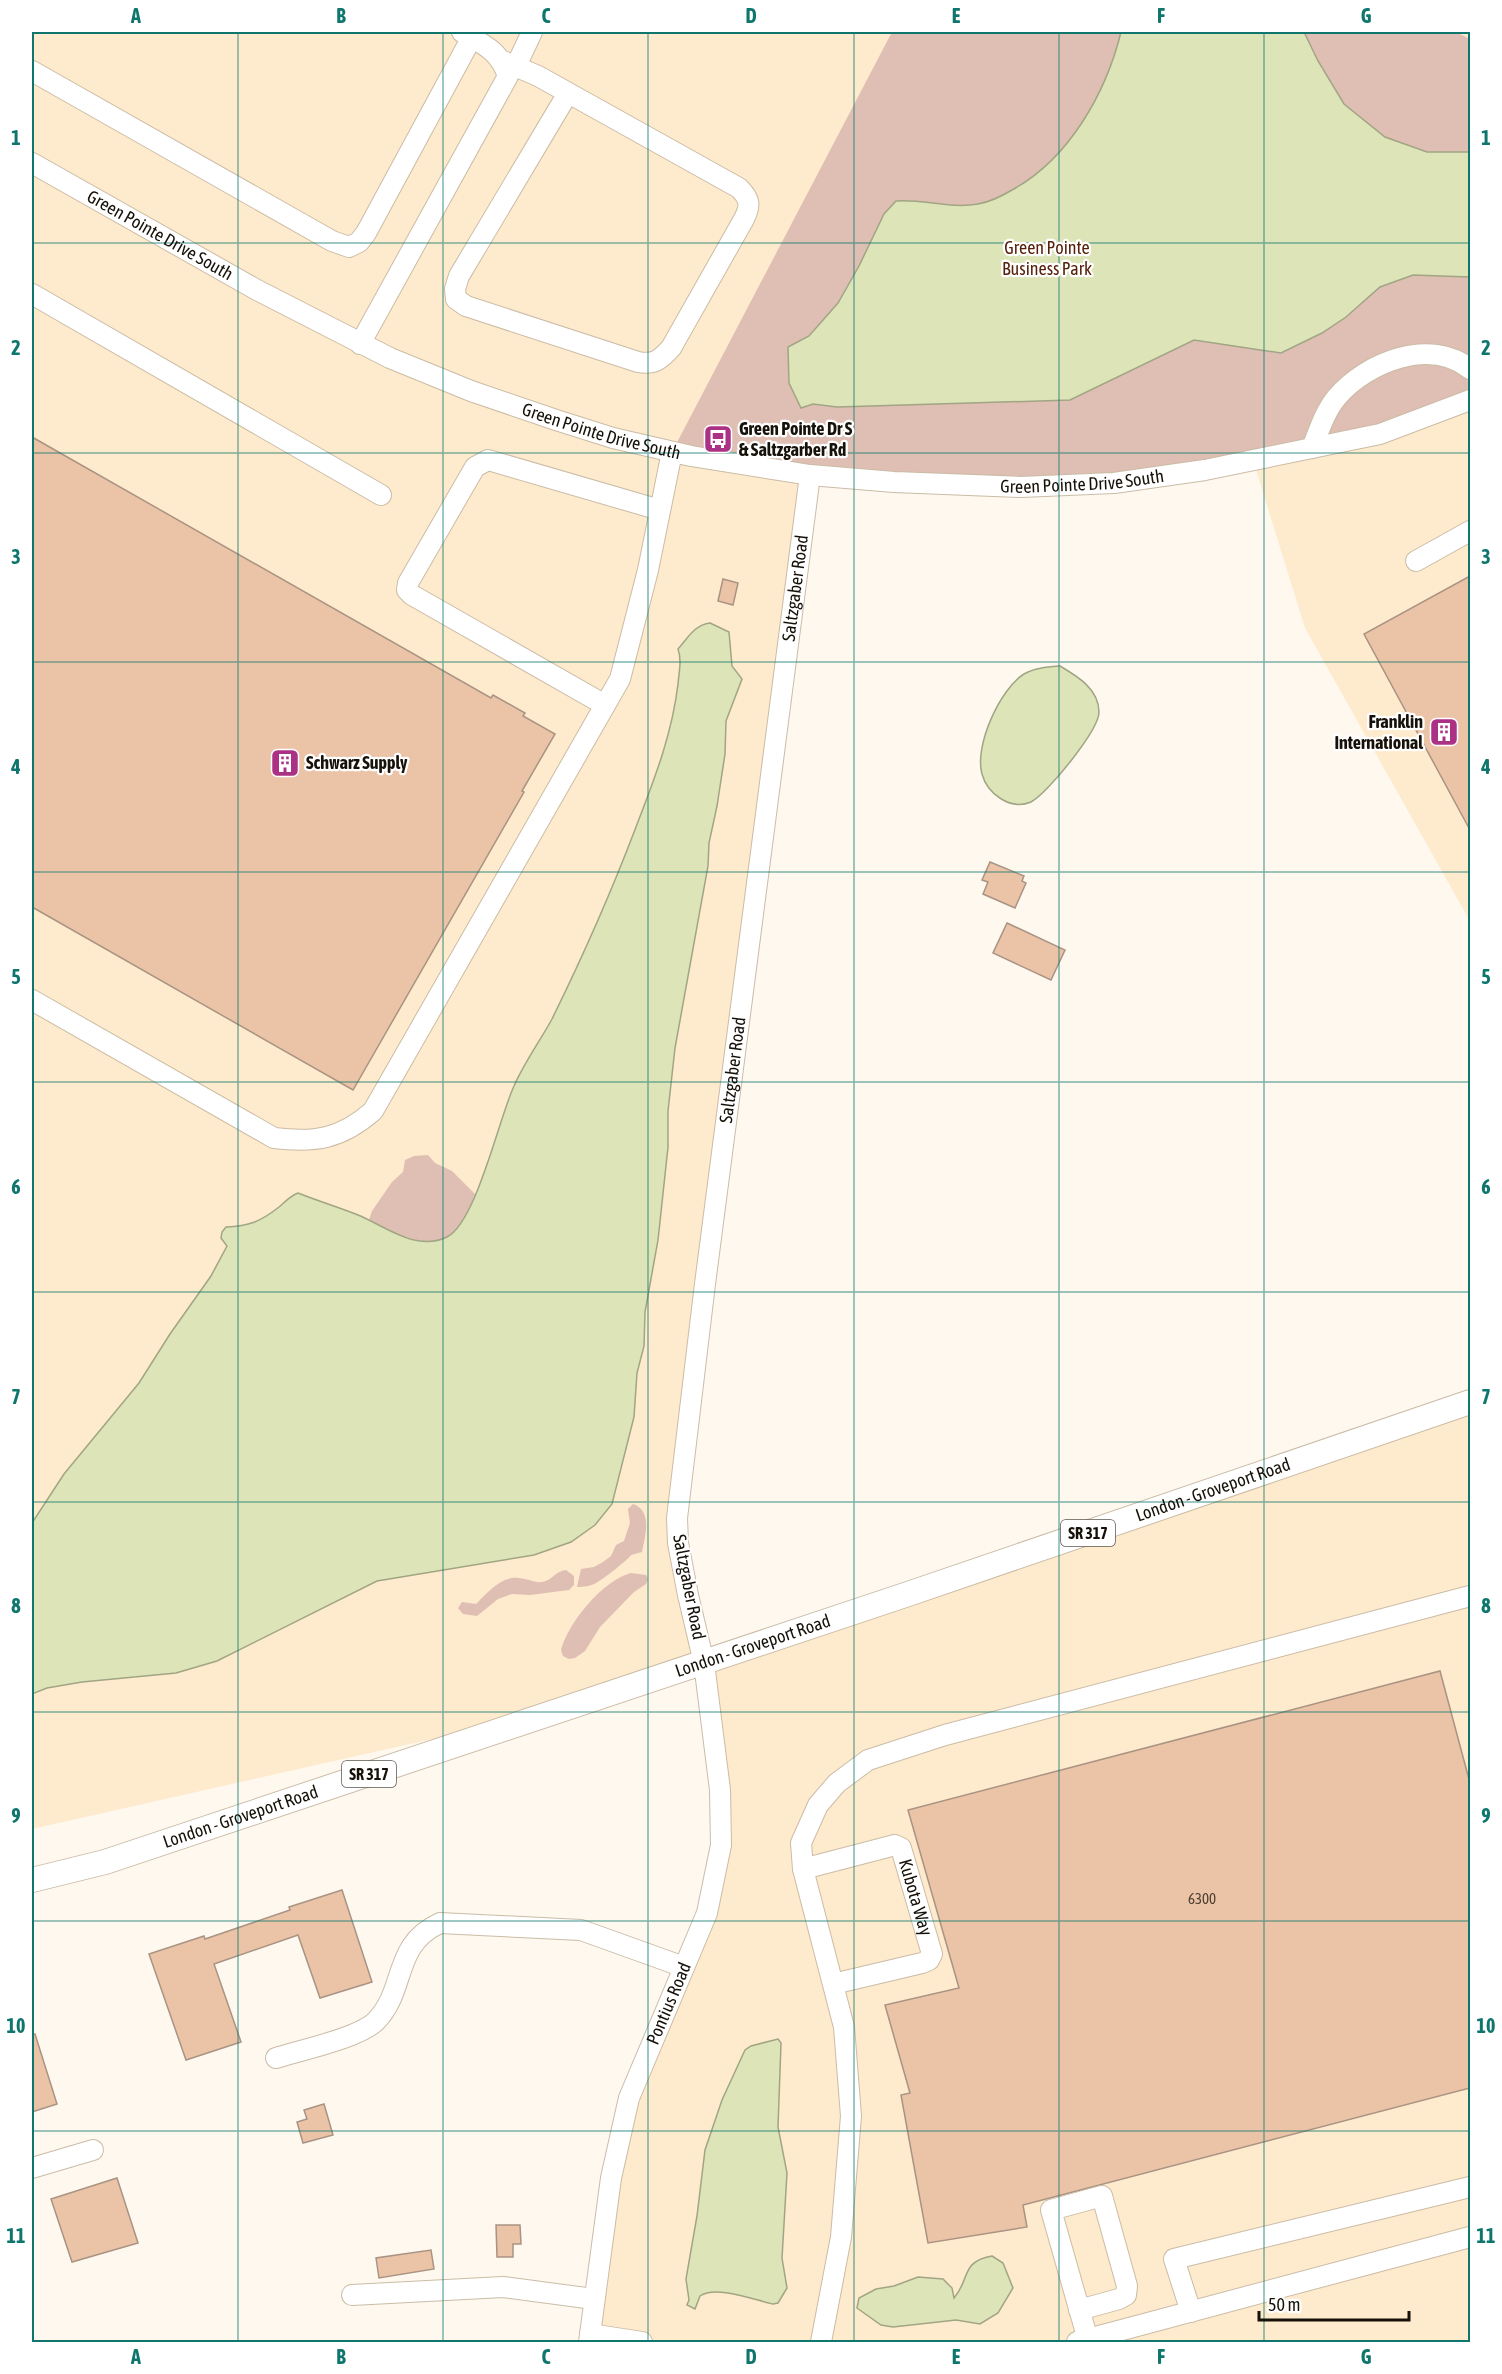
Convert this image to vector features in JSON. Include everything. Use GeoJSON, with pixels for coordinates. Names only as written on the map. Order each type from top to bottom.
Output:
{"type":"FeatureCollection","features":[{"type":"Feature","properties":{"kind":"main road","name":"London - Groveport Road"},"geometry":{"type":"LineString","coordinates":[[32,1880],[105,1862],[704,1663],[1470,1402]]}},
{"type":"Feature","properties":{"kind":"street"},"geometry":{"type":"LineString","coordinates":[[360,344],[502,89],[508,76],[509,64],[532,32]]}},
{"type":"Feature","properties":{"kind":"street"},"geometry":{"type":"LineString","coordinates":[[32,71],[324,236],[349,247],[359,242],[366,233],[467,34],[492,49],[509,64],[568,93],[739,188],[748,197],[750,207],[744,219],[670,348],[661,359],[651,364],[638,362],[466,306],[456,299],[455,289],[459,276],[568,93]]}},
{"type":"Feature","properties":{"kind":"street","name":"Green Pointe Drive South"},"geometry":{"type":"LineString","coordinates":[[32,163],[257,290],[390,358],[481,394],[613,438],[672,452],[810,475],[894,482],[1021,487],[1114,483],[1205,470],[1380,434],[1470,400]]}},
{"type":"Feature","properties":{"kind":"street"},"geometry":{"type":"LineString","coordinates":[[32,294],[381,495]]}},
{"type":"Feature","properties":{"kind":"street"},"geometry":{"type":"LineString","coordinates":[[1312,447],[1335,399],[1363,374],[1393,360],[1417,354],[1444,356],[1470,369]]}},
{"type":"Feature","properties":{"kind":"street"},"geometry":{"type":"LineString","coordinates":[[32,1000],[274,1138],[320,1140],[345,1132],[373,1111],[620,679],[626,662],[672,452]]}},
{"type":"Feature","properties":{"kind":"street"},"geometry":{"type":"LineString","coordinates":[[605,705],[412,595],[407,590],[408,583],[476,467],[488,460],[660,510]]}},
{"type":"Feature","properties":{"kind":"street","name":"Saltzgaber Road"},"geometry":{"type":"LineString","coordinates":[[704,1663],[678,1543],[680,1492],[810,475]]}},
{"type":"Feature","properties":{"kind":"street"},"geometry":{"type":"LineString","coordinates":[[1416,561],[1470,531]]}},
{"type":"Feature","properties":{"kind":"street"},"geometry":{"type":"LineString","coordinates":[[821,2343],[841,2237],[851,2116],[844,2027],[803,1869],[801,1844],[818,1805],[837,1783],[868,1760],[945,1735],[1470,1596]]}},
{"type":"Feature","properties":{"kind":"street","name":"Pontius Road"},"geometry":{"type":"LineString","coordinates":[[589,2338],[611,2178],[629,2098],[706,1913],[721,1845],[720,1790],[704,1663]]}},
{"type":"Feature","properties":{"kind":"street","name":"Kubota Way"},"geometry":{"type":"LineString","coordinates":[[803,1869],[895,1845],[901,1848],[932,1954],[929,1960],[922,1963],[833,1984]]}},
{"type":"Feature","properties":{"kind":"street"},"geometry":{"type":"LineString","coordinates":[[276,2058],[351,2035],[374,2023],[388,2007],[402,1963],[414,1943],[428,1929],[440,1923],[581,1930],[684,1967]]}},
{"type":"Feature","properties":{"kind":"street"},"geometry":{"type":"LineString","coordinates":[[32,2168],[93,2150]]}},
{"type":"Feature","properties":{"kind":"street"},"geometry":{"type":"LineString","coordinates":[[1191,2312],[1174,2259],[1470,2187]]}},
{"type":"Feature","properties":{"kind":"street"},"geometry":{"type":"LineString","coordinates":[[1079,2310],[1126,2295],[1127,2286],[1102,2196],[1051,2210],[1079,2310],[1082,2341],[1470,2237]]}},
{"type":"Feature","properties":{"kind":"street"},"geometry":{"type":"LineString","coordinates":[[352,2295],[502,2287],[594,2299]]}},
{"type":"Feature","properties":{"kind":"street"},"geometry":{"type":"LineString","coordinates":[[589,2338],[642,2343]]}},
{"type":"Feature","properties":{"kind":"shaded area"},"geometry":{"type":"Polygon","coordinates":[[[32,32],[1470,32],[1470,921],[1305,628],[1253,460],[810,475],[680,1492],[704,1662],[1470,1402],[1470,2342],[589,2342],[611,2178],[715,1877],[704,1663],[570,1708],[32,1829],[32,32]]]}},
{"type":"Feature","properties":{"kind":"shaded area"},"geometry":{"type":"Polygon","coordinates":[[[1121,32],[1304,32],[1318,61],[1344,104],[1385,137],[1427,152],[1470,152],[1470,277],[1413,275],[1380,287],[1346,317],[1322,333],[1281,353],[1194,340],[1070,400],[837,407],[813,404],[801,408],[789,383],[788,347],[809,336],[838,303],[884,214],[896,201],[957,205],[982,203],[1004,194],[1032,177],[1068,142],[1095,101],[1106,78],[1121,32]]]}},
{"type":"Feature","properties":{"kind":"shaded area"},"geometry":{"type":"Polygon","coordinates":[[[710,623],[729,632],[732,666],[742,679],[726,721],[725,754],[709,843],[708,866],[675,1048],[658,1240],[645,1312],[644,1346],[637,1373],[634,1417],[612,1504],[595,1525],[571,1542],[534,1555],[377,1581],[217,1661],[176,1673],[82,1682],[47,1688],[32,1694],[32,1523],[64,1474],[139,1383],[211,1276],[227,1246],[221,1238],[226,1227],[241,1226],[260,1220],[298,1193],[358,1215],[412,1240],[435,1241],[447,1237],[458,1228],[477,1192],[514,1086],[552,1019],[575,972],[607,900],[643,809],[662,757],[675,703],[680,657],[678,649],[695,629],[710,623]]]}},
{"type":"Feature","properties":{"kind":"shaded area"},"geometry":{"type":"Polygon","coordinates":[[[1060,666],[1080,679],[1091,690],[1098,704],[1097,721],[1071,761],[1039,797],[1023,804],[1008,802],[994,794],[982,774],[981,762],[985,734],[998,705],[1015,681],[1024,674],[1037,669],[1060,666]]]}},
{"type":"Feature","properties":{"kind":"shaded area"},"geometry":{"type":"Polygon","coordinates":[[[778,2039],[781,2043],[778,2127],[787,2173],[782,2258],[787,2288],[778,2303],[773,2304],[725,2293],[707,2293],[700,2296],[695,2309],[687,2305],[689,2300],[686,2279],[705,2150],[722,2100],[745,2050],[751,2046],[778,2039]]]}},
{"type":"Feature","properties":{"kind":"shaded area"},"geometry":{"type":"Polygon","coordinates":[[[992,2256],[1003,2263],[1013,2288],[998,2313],[980,2324],[956,2320],[893,2327],[881,2325],[857,2308],[859,2298],[876,2289],[894,2286],[918,2277],[943,2279],[952,2288],[954,2298],[970,2267],[975,2262],[992,2256]]]}},
{"type":"Feature","properties":{"kind":"green space","name":"Green Pointe Business Park"},"geometry":{"type":"Polygon","coordinates":[[[892,32],[1456,32],[1470,39],[1470,400],[1380,434],[1205,470],[1021,487],[672,452],[892,32]]]}},
{"type":"Feature","properties":{"kind":"green space"},"geometry":{"type":"Polygon","coordinates":[[[428,1155],[435,1163],[452,1171],[476,1195],[467,1216],[457,1230],[445,1238],[433,1241],[419,1240],[404,1236],[369,1220],[372,1211],[392,1182],[403,1172],[405,1160],[414,1156],[428,1155]]]}},
{"type":"Feature","properties":{"kind":"green space"},"geometry":{"type":"Polygon","coordinates":[[[633,1504],[639,1507],[645,1518],[646,1532],[642,1552],[631,1555],[596,1583],[577,1587],[581,1569],[594,1567],[603,1562],[611,1556],[616,1545],[624,1541],[630,1523],[628,1509],[633,1504]]]}},
{"type":"Feature","properties":{"kind":"green space"},"geometry":{"type":"Polygon","coordinates":[[[566,1570],[574,1576],[574,1585],[569,1590],[530,1595],[512,1594],[498,1599],[477,1616],[463,1614],[458,1608],[462,1602],[476,1604],[500,1582],[518,1578],[542,1582],[566,1570]]]}},
{"type":"Feature","properties":{"kind":"green space"},"geometry":{"type":"Polygon","coordinates":[[[631,1573],[646,1575],[648,1579],[646,1584],[634,1592],[600,1627],[585,1651],[575,1658],[569,1659],[563,1656],[561,1650],[565,1639],[588,1604],[609,1584],[631,1573]]]}},
{"type":"Feature","properties":{"kind":"building","name":"Schwarz Supply"},"geometry":{"type":"Polygon","coordinates":[[[32,437],[491,698],[493,695],[525,713],[523,716],[555,734],[353,1090],[32,907],[32,437]]]}},
{"type":"Feature","properties":{"kind":"building","name":"Franklin International"},"geometry":{"type":"Polygon","coordinates":[[[1470,576],[1470,830],[1364,634],[1470,576]]]}},
{"type":"Feature","properties":{"kind":"building"},"geometry":{"type":"Polygon","coordinates":[[[723,579],[738,583],[733,605],[718,601],[723,579]]]}},
{"type":"Feature","properties":{"kind":"building"},"geometry":{"type":"Polygon","coordinates":[[[990,862],[1024,876],[1022,881],[1026,883],[1015,908],[983,894],[988,882],[982,880],[990,862]]]}},
{"type":"Feature","properties":{"kind":"building"},"geometry":{"type":"Polygon","coordinates":[[[1007,923],[1065,950],[1051,980],[993,953],[1007,923]]]}},
{"type":"Feature","properties":{"kind":"building"},"geometry":{"type":"Polygon","coordinates":[[[1440,1671],[1470,1783],[1470,2088],[1023,2205],[1027,2227],[928,2243],[901,2095],[910,2093],[885,2005],[959,1988],[908,1810],[1440,1671]]]}},
{"type":"Feature","properties":{"kind":"building"},"geometry":{"type":"Polygon","coordinates":[[[342,1890],[372,1982],[320,1998],[298,1935],[214,1964],[241,2042],[186,2060],[149,1954],[204,1936],[205,1939],[290,1910],[289,1907],[342,1890]]]}},
{"type":"Feature","properties":{"kind":"building"},"geometry":{"type":"Polygon","coordinates":[[[35,2034],[57,2104],[32,2112],[32,2035],[35,2034]]]}},
{"type":"Feature","properties":{"kind":"building"},"geometry":{"type":"Polygon","coordinates":[[[324,2104],[333,2135],[303,2143],[297,2122],[307,2119],[304,2110],[324,2104]]]}},
{"type":"Feature","properties":{"kind":"building"},"geometry":{"type":"Polygon","coordinates":[[[117,2178],[138,2243],[72,2262],[51,2199],[117,2178]]]}},
{"type":"Feature","properties":{"kind":"building"},"geometry":{"type":"Polygon","coordinates":[[[496,2225],[520,2225],[521,2244],[513,2244],[513,2257],[497,2257],[496,2225]]]}},
{"type":"Feature","properties":{"kind":"building"},"geometry":{"type":"Polygon","coordinates":[[[431,2250],[434,2269],[379,2278],[376,2258],[431,2250]]]}},
{"type":"Feature","properties":{"kind":"place","name":"Green Pointe Dr S & Saltzgarber Rd"},"geometry":{"type":"Point","coordinates":[718,439]}},
{"type":"Feature","properties":{"kind":"place","name":"Franklin International"},"geometry":{"type":"Point","coordinates":[1444,732]}},
{"type":"Feature","properties":{"kind":"place","name":"Schwarz Supply"},"geometry":{"type":"Point","coordinates":[285,763]}}]}
